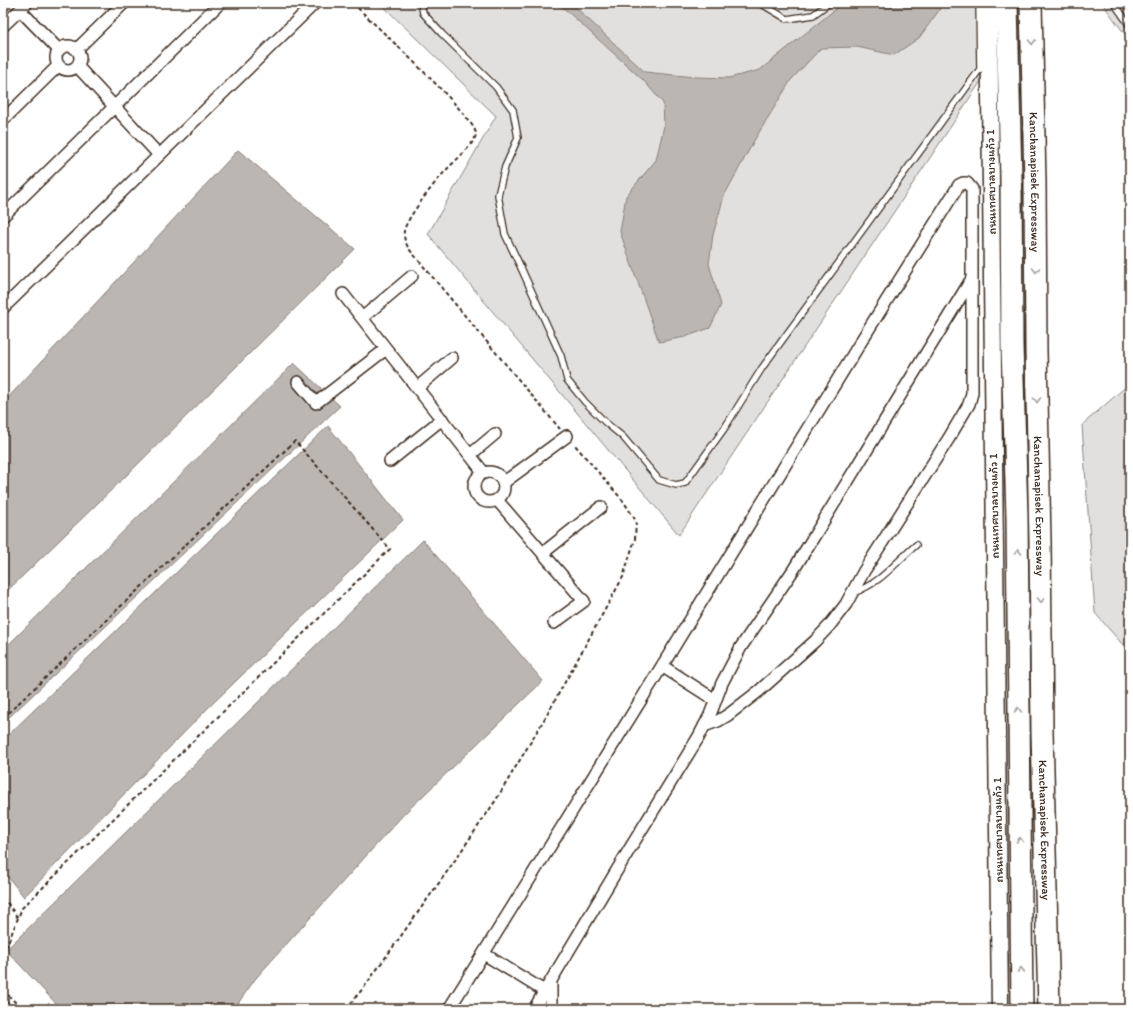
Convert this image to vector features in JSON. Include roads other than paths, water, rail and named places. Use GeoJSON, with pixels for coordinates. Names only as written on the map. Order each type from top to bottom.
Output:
{"type":"FeatureCollection","features":[{"type":"Feature","properties":{"kind":"highway","name":"Kanchanapisek Expressway"},"geometry":{"type":"LineString","coordinates":[[1007,3],[1012,345],[1018,516],[1018,726],[1022,1009]]}},
{"type":"Feature","properties":{"kind":"highway","name":"Kanchanapisek Expressway"},"geometry":{"type":"LineString","coordinates":[[1031,3],[1036,182],[1036,350],[1042,731],[1049,1009]]}},
{"type":"Feature","properties":{"kind":"main road","name":"ถนนเทศบาลบางแก้ว 1"},"geometry":{"type":"LineString","coordinates":[[989,3],[1000,1009]]}},
{"type":"Feature","properties":{"kind":"street"},"geometry":{"type":"LineString","coordinates":[[77,49],[124,3]]}},
{"type":"Feature","properties":{"kind":"street"},"geometry":{"type":"LineString","coordinates":[[3,216],[113,106],[220,3]]}},
{"type":"Feature","properties":{"kind":"street"},"geometry":{"type":"LineString","coordinates":[[4,304],[315,3]]}},
{"type":"Feature","properties":{"kind":"street"},"geometry":{"type":"LineString","coordinates":[[3,26],[24,6],[58,49]]}},
{"type":"Feature","properties":{"kind":"street"},"geometry":{"type":"LineString","coordinates":[[64,45],[71,45],[77,49],[80,54],[80,61],[77,66],[71,70],[64,70],[58,66],[55,57],[58,49],[64,45]]}},
{"type":"Feature","properties":{"kind":"street"},"geometry":{"type":"LineString","coordinates":[[3,120],[58,66]]}},
{"type":"Feature","properties":{"kind":"street"},"geometry":{"type":"LineString","coordinates":[[77,66],[159,155]]}},
{"type":"Feature","properties":{"kind":"street"},"geometry":{"type":"LineString","coordinates":[[449,1009],[958,185],[967,183],[972,189],[972,392],[969,404],[851,594],[830,625],[759,692],[728,714],[713,723],[704,726]]}},
{"type":"Feature","properties":{"kind":"street"},"geometry":{"type":"LineString","coordinates":[[362,318],[412,276]]}},
{"type":"Feature","properties":{"kind":"street"},"geometry":{"type":"LineString","coordinates":[[534,1009],[704,726],[722,683],[741,647],[794,569],[971,280]]}},
{"type":"Feature","properties":{"kind":"street"},"geometry":{"type":"LineString","coordinates":[[343,294],[484,474]]}},
{"type":"Feature","properties":{"kind":"street"},"geometry":{"type":"LineString","coordinates":[[298,382],[316,403],[386,349]]}},
{"type":"Feature","properties":{"kind":"street"},"geometry":{"type":"LineString","coordinates":[[417,388],[452,358]]}},
{"type":"Feature","properties":{"kind":"street"},"geometry":{"type":"LineString","coordinates":[[390,461],[442,420]]}},
{"type":"Feature","properties":{"kind":"street"},"geometry":{"type":"LineString","coordinates":[[470,455],[496,434]]}},
{"type":"Feature","properties":{"kind":"street"},"geometry":{"type":"LineString","coordinates":[[504,483],[567,436]]}},
{"type":"Feature","properties":{"kind":"street"},"geometry":{"type":"LineString","coordinates":[[489,472],[498,475],[504,483],[503,492],[497,500],[493,502],[482,501],[474,489],[477,479],[484,474],[489,472]]}},
{"type":"Feature","properties":{"kind":"street"},"geometry":{"type":"LineString","coordinates":[[497,500],[584,601],[554,624]]}},
{"type":"Feature","properties":{"kind":"street"},"geometry":{"type":"LineString","coordinates":[[543,553],[601,507]]}},
{"type":"Feature","properties":{"kind":"street"},"geometry":{"type":"LineString","coordinates":[[662,666],[715,700]]}},
{"type":"Feature","properties":{"kind":"street"},"geometry":{"type":"LineString","coordinates":[[484,954],[548,987]]}},
{"type":"Feature","properties":{"kind":"street"},"geometry":{"type":"LineString","coordinates":[[548,987],[550,1009]]}},
{"type":"Feature","properties":{"kind":"lane"},"geometry":{"type":"LineString","coordinates":[[421,3],[423,13],[442,34],[496,87],[513,110],[518,138],[505,167],[498,196],[505,234],[561,356],[567,380],[606,424],[623,437],[659,480],[676,484],[685,483],[724,429],[762,368],[980,70],[979,3]]}},
{"type":"Feature","properties":{"kind":"lane"},"geometry":{"type":"LineString","coordinates":[[760,3],[787,19],[813,15],[829,3]]}},
{"type":"Feature","properties":{"kind":"lane"},"geometry":{"type":"LineString","coordinates":[[1114,3],[1130,26]]}},
{"type":"Feature","properties":{"kind":"lane"},"geometry":{"type":"LineString","coordinates":[[851,594],[876,582],[889,572],[899,560],[916,546]]}},
{"type":"Feature","properties":{"kind":"waterway"},"geometry":{"type":"LineString","coordinates":[[3,999],[13,1009]]}}]}
